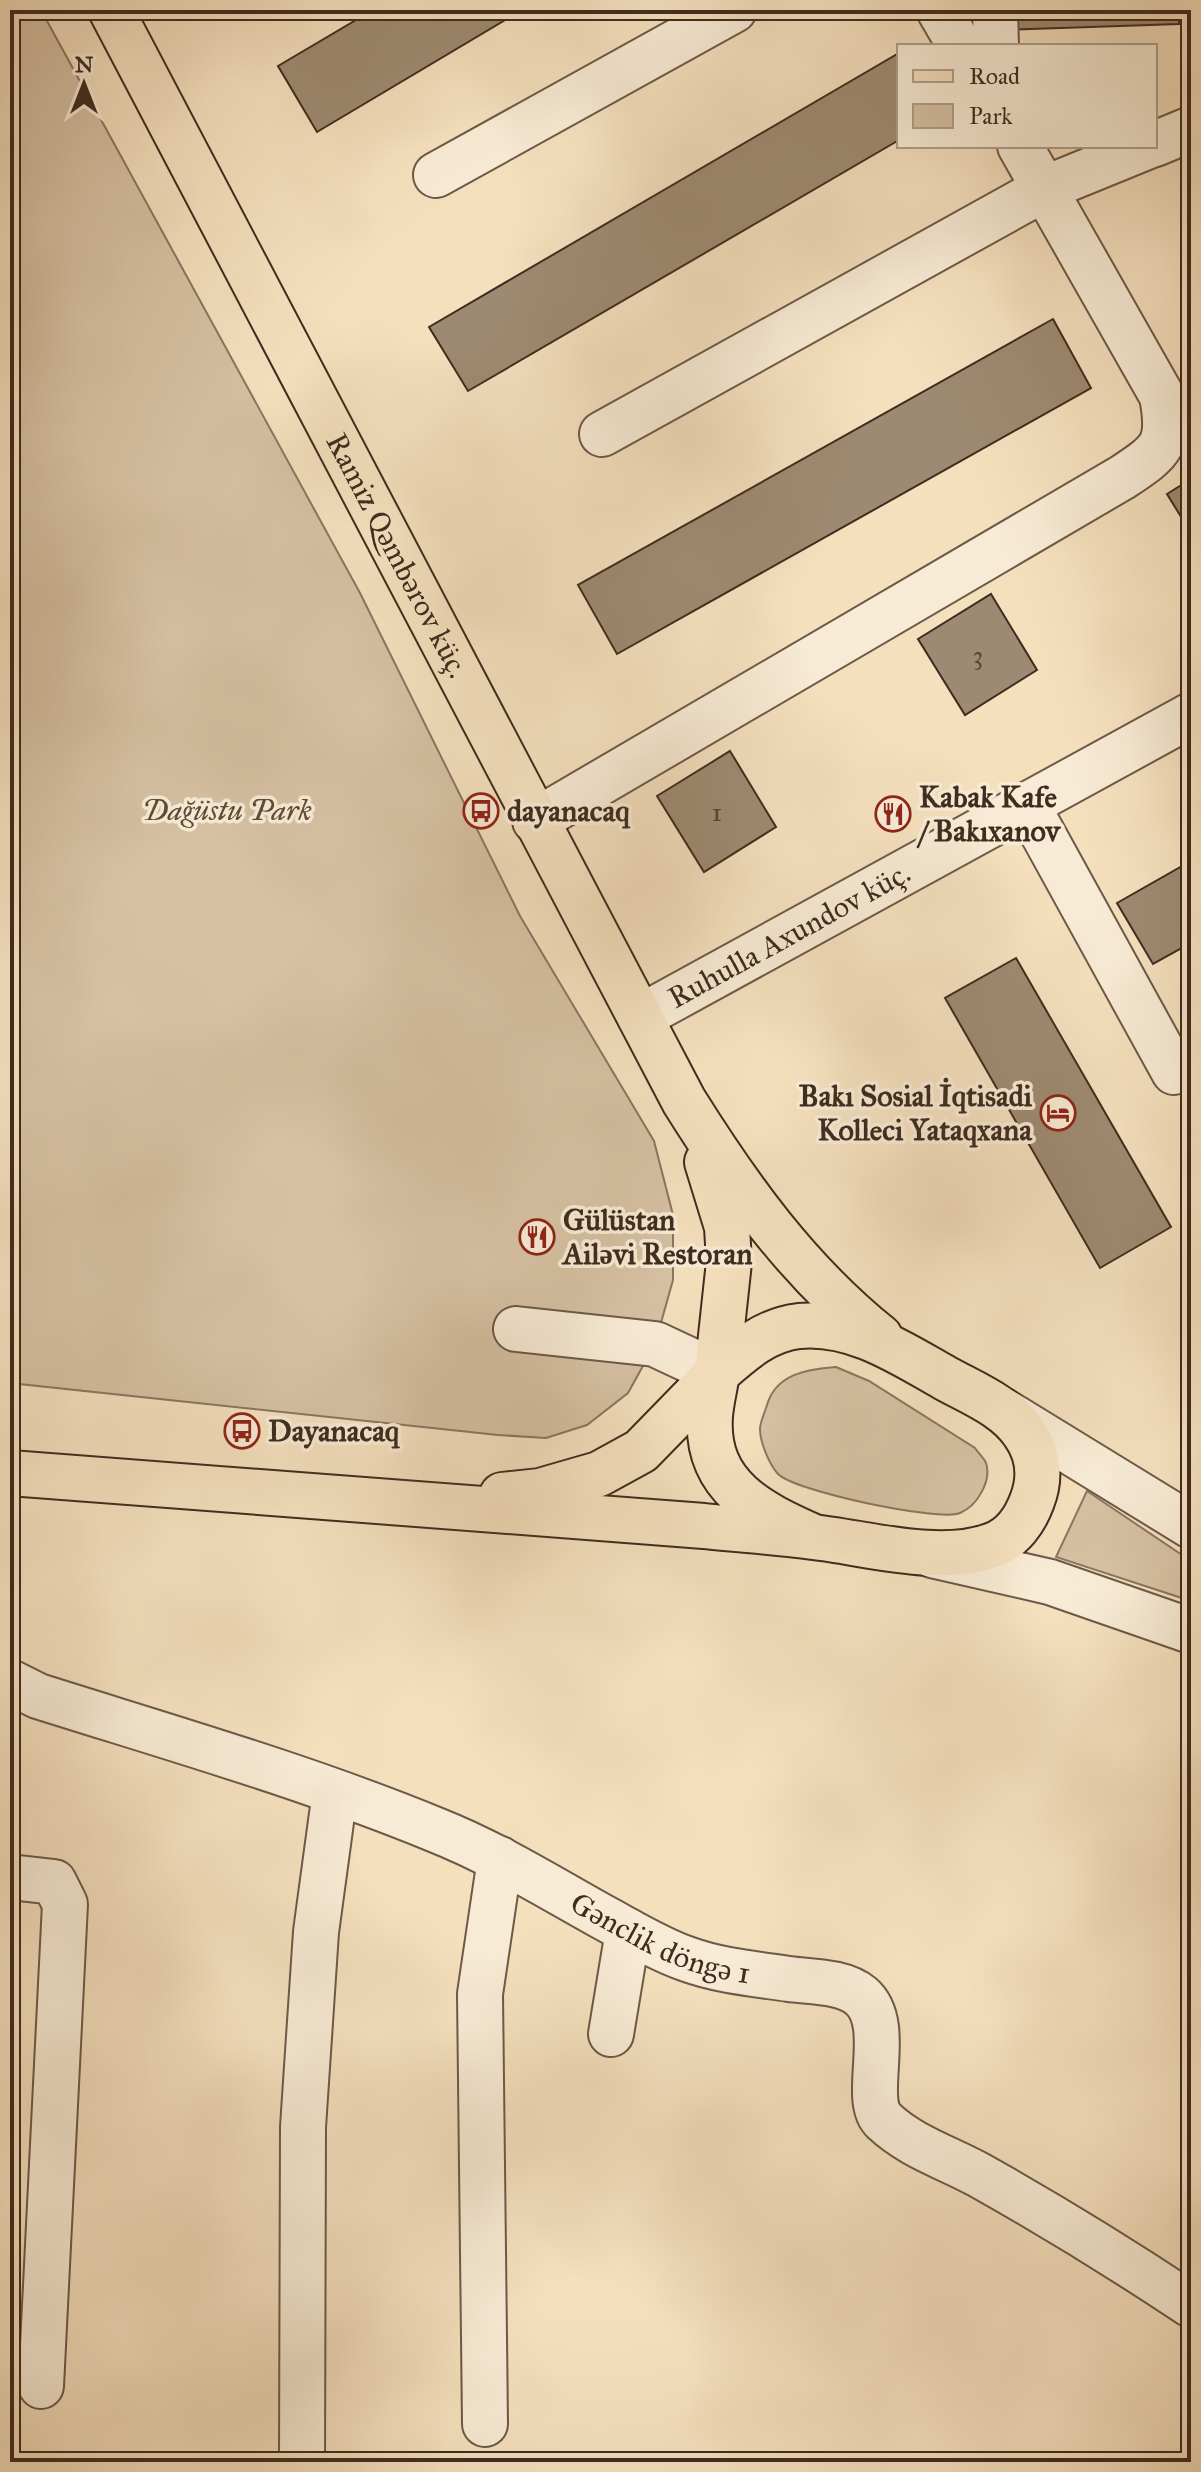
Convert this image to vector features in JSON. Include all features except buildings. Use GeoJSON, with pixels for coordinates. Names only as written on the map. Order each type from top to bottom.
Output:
{"type":"FeatureCollection","features":[{"type":"Feature","properties":{"kind":"main road","name":"Ramiz Qəmbərov küç."},"geometry":{"type":"LineString","coordinates":[[111,10],[684,1101]]}},
{"type":"Feature","properties":{"kind":"main road"},"geometry":{"type":"LineString","coordinates":[[10,1473],[689,1525],[814,1537],[922,1553],[993,1545],[1016,1530],[1028,1512],[1038,1485],[1036,1455],[1023,1431],[995,1405],[891,1346],[835,1298],[796,1258],[739,1186],[684,1101]]}},
{"type":"Feature","properties":{"kind":"main road"},"geometry":{"type":"LineString","coordinates":[[684,1101],[712,1174],[727,1227],[728,1291],[710,1418],[712,1447],[722,1472],[738,1494],[765,1515],[814,1537]]}},
{"type":"Feature","properties":{"kind":"main road"},"geometry":{"type":"LineString","coordinates":[[384,1504],[540,1491],[599,1474],[641,1451],[717,1373],[758,1339],[797,1326],[843,1330],[891,1346]]}},
{"type":"Feature","properties":{"kind":"street"},"geometry":{"type":"LineString","coordinates":[[436,175],[734,10]]}},
{"type":"Feature","properties":{"kind":"street"},"geometry":{"type":"LineString","coordinates":[[939,10],[959,44]]}},
{"type":"Feature","properties":{"kind":"street"},"geometry":{"type":"LineString","coordinates":[[995,10],[996,44]]}},
{"type":"Feature","properties":{"kind":"street"},"geometry":{"type":"LineString","coordinates":[[1157,143],[1191,129]]}},
{"type":"Feature","properties":{"kind":"street"},"geometry":{"type":"LineString","coordinates":[[535,821],[1155,456],[1168,427],[1162,396],[1021,148]]}},
{"type":"Feature","properties":{"kind":"street"},"geometry":{"type":"LineString","coordinates":[[602,434],[1046,188],[1144,148]]}},
{"type":"Feature","properties":{"kind":"street","name":"Ruhulla Axundov küç."},"geometry":{"type":"LineString","coordinates":[[640,1017],[1191,715]]}},
{"type":"Feature","properties":{"kind":"street"},"geometry":{"type":"LineString","coordinates":[[1027,805],[1174,1072]]}},
{"type":"Feature","properties":{"kind":"street"},"geometry":{"type":"LineString","coordinates":[[516,1329],[655,1344],[717,1373]]}},
{"type":"Feature","properties":{"kind":"street"},"geometry":{"type":"LineString","coordinates":[[995,1405],[1191,1526]]}},
{"type":"Feature","properties":{"kind":"street"},"geometry":{"type":"LineString","coordinates":[[922,1553],[1050,1582],[1191,1631]]}},
{"type":"Feature","properties":{"kind":"street","name":"Gənclik döngə 1"},"geometry":{"type":"LineString","coordinates":[[10,1682],[38,1696],[335,1792],[438,1830],[500,1859],[628,1931],[687,1959],[734,1971],[844,1986],[864,1998],[874,2018],[876,2102],[880,2118],[901,2135],[1099,2244],[1191,2305]]}},
{"type":"Feature","properties":{"kind":"street"},"geometry":{"type":"LineString","coordinates":[[302,2462],[303,2127],[316,1932],[335,1792]]}},
{"type":"Feature","properties":{"kind":"street"},"geometry":{"type":"LineString","coordinates":[[485,2424],[480,1994],[500,1859]]}},
{"type":"Feature","properties":{"kind":"street"},"geometry":{"type":"LineString","coordinates":[[10,1877],[54,1882],[65,1904],[41,2386]]}},
{"type":"Feature","properties":{"kind":"street"},"geometry":{"type":"LineString","coordinates":[[611,2034],[628,1931]]}},
{"type":"Feature","properties":{"kind":"green space","name":"Dağüstu Park"},"geometry":{"type":"Polygon","coordinates":[[[10,10],[41,10],[360,593],[520,916],[654,1141],[673,1215],[673,1280],[655,1344],[628,1393],[587,1425],[546,1438],[498,1435],[10,1383],[10,10]]]}},
{"type":"Feature","properties":{"kind":"green space"},"geometry":{"type":"Polygon","coordinates":[[[836,1367],[869,1381],[975,1448],[985,1461],[987,1477],[982,1492],[972,1505],[960,1513],[947,1515],[897,1509],[810,1489],[778,1474],[768,1459],[760,1434],[771,1395],[794,1375],[836,1367]]]}},
{"type":"Feature","properties":{"kind":"green space"},"geometry":{"type":"Polygon","coordinates":[[[1087,1491],[1191,1561],[1191,1601],[1056,1557],[1087,1491]]]}},
{"type":"Feature","properties":{"kind":"place","name":"dayanacaq"},"geometry":{"type":"Point","coordinates":[481,811]}},
{"type":"Feature","properties":{"kind":"place","name":"Kabak Kafe / Bakıxanov"},"geometry":{"type":"Point","coordinates":[893,814]}},
{"type":"Feature","properties":{"kind":"place","name":"Bakı Sosial İqtisadi Kolleci Yataqxana"},"geometry":{"type":"Point","coordinates":[1058,1113]}},
{"type":"Feature","properties":{"kind":"place","name":"Gülüstan Ailəvi Restoran"},"geometry":{"type":"Point","coordinates":[537,1237]}},
{"type":"Feature","properties":{"kind":"place","name":"Dayanacaq"},"geometry":{"type":"Point","coordinates":[242,1431]}}]}
